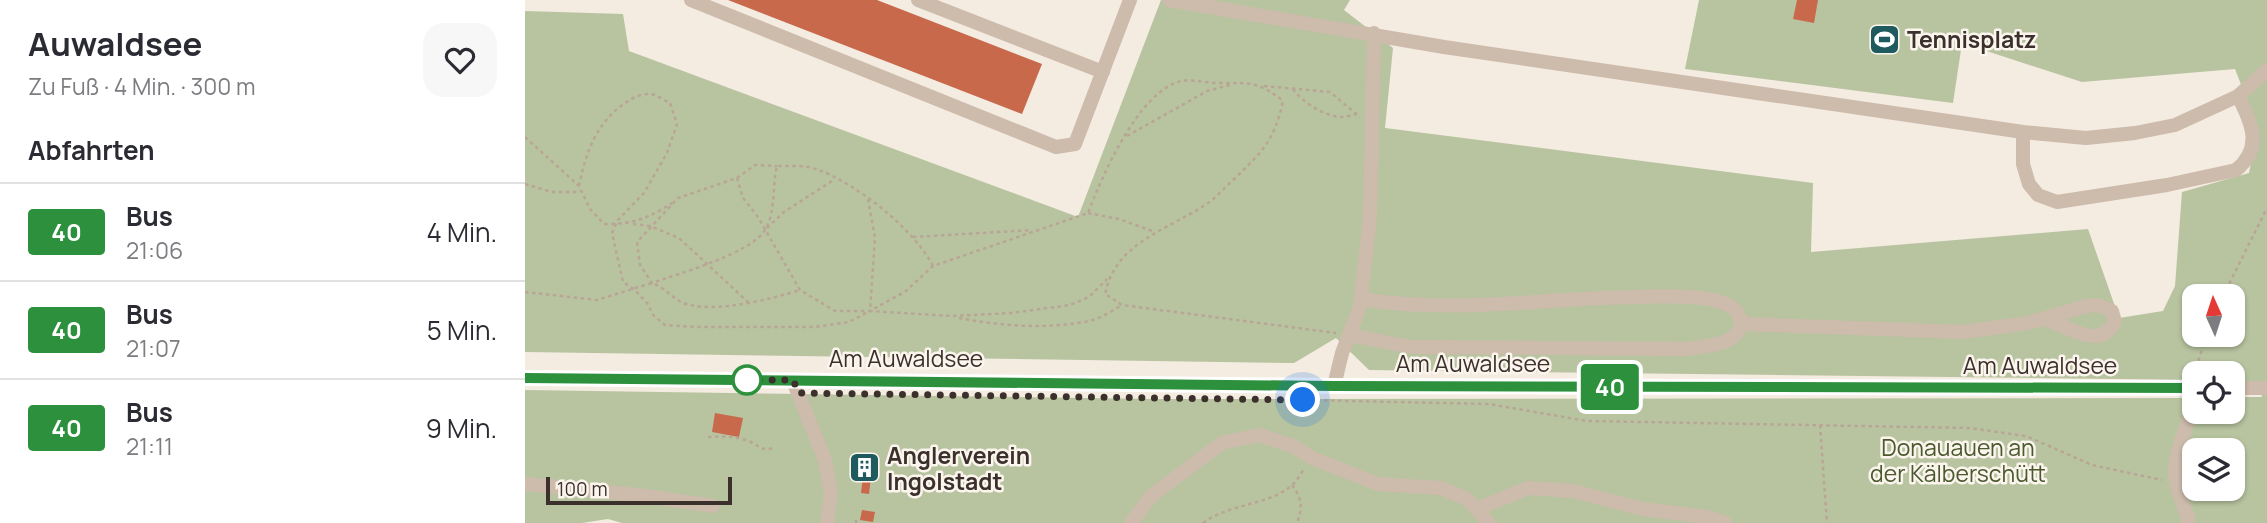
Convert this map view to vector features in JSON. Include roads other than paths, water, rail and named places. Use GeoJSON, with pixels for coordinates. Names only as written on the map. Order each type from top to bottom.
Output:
{"type":"FeatureCollection","features":[{"type":"Feature","properties":{"kind":"street"},"geometry":{"type":"LineString","coordinates":[[691,0],[1056,147],[1075,144],[1130,0]]}},
{"type":"Feature","properties":{"kind":"street"},"geometry":{"type":"LineString","coordinates":[[918,0],[1103,72]]}},
{"type":"Feature","properties":{"kind":"street"},"geometry":{"type":"LineString","coordinates":[[1169,0],[1458,49],[2023,132],[2086,138],[2135,134],[2175,125],[2238,96],[2267,70]]}},
{"type":"Feature","properties":{"kind":"street"},"geometry":{"type":"LineString","coordinates":[[1334,386],[1361,299],[1370,216],[1374,33]]}},
{"type":"Feature","properties":{"kind":"street"},"geometry":{"type":"LineString","coordinates":[[2023,132],[2023,164],[2029,184],[2038,195],[2057,202],[2108,194],[2236,170],[2248,160],[2253,141],[2251,123],[2238,96]]}},
{"type":"Feature","properties":{"kind":"street"},"geometry":{"type":"LineString","coordinates":[[1349,335],[1411,347],[1688,349],[1730,341],[1739,334],[1742,324],[1739,313],[1728,304],[1715,300],[1659,296],[1577,297],[1435,306],[1361,299]]}},
{"type":"Feature","properties":{"kind":"street"},"geometry":{"type":"LineString","coordinates":[[1742,324],[1963,332],[2041,319]]}},
{"type":"Feature","properties":{"kind":"street","name":"Am Auwaldsee"},"geometry":{"type":"LineString","coordinates":[[525,378],[1334,386],[2182,388]]}},
{"type":"Feature","properties":{"kind":"street"},"geometry":{"type":"LineString","coordinates":[[793,380],[825,460],[831,495],[827,523]]}},
{"type":"Feature","properties":{"kind":"street"},"geometry":{"type":"LineString","coordinates":[[2245,388],[2267,388]]}},
{"type":"Feature","properties":{"kind":"street"},"geometry":{"type":"LineString","coordinates":[[2187,424],[2175,464],[2175,482],[2188,518],[2187,523]]}},
{"type":"Feature","properties":{"kind":"street"},"geometry":{"type":"LineString","coordinates":[[1131,523],[1151,496],[1222,443],[1259,436],[1293,446],[1312,458],[1378,484],[1441,488],[1468,499],[1489,523]]}},
{"type":"Feature","properties":{"kind":"street"},"geometry":{"type":"LineString","coordinates":[[525,484],[638,495],[713,506]]}},
{"type":"Feature","properties":{"kind":"street"},"geometry":{"type":"LineString","coordinates":[[1477,509],[1528,488],[1573,491],[1643,509],[1708,517],[1725,523]]}},
{"type":"Feature","properties":{"kind":"place","name":"Tennisplatz"},"geometry":{"type":"Point","coordinates":[1884,39]}},
{"type":"Feature","properties":{"kind":"place","name":"Anglerverein Ingolstadt"},"geometry":{"type":"Point","coordinates":[864,468]}},
{"type":"Feature","properties":{"kind":"park label","name":"Donauauen an der Kälberschütt"},"geometry":{"type":"Point","coordinates":[1958,460]}}]}
